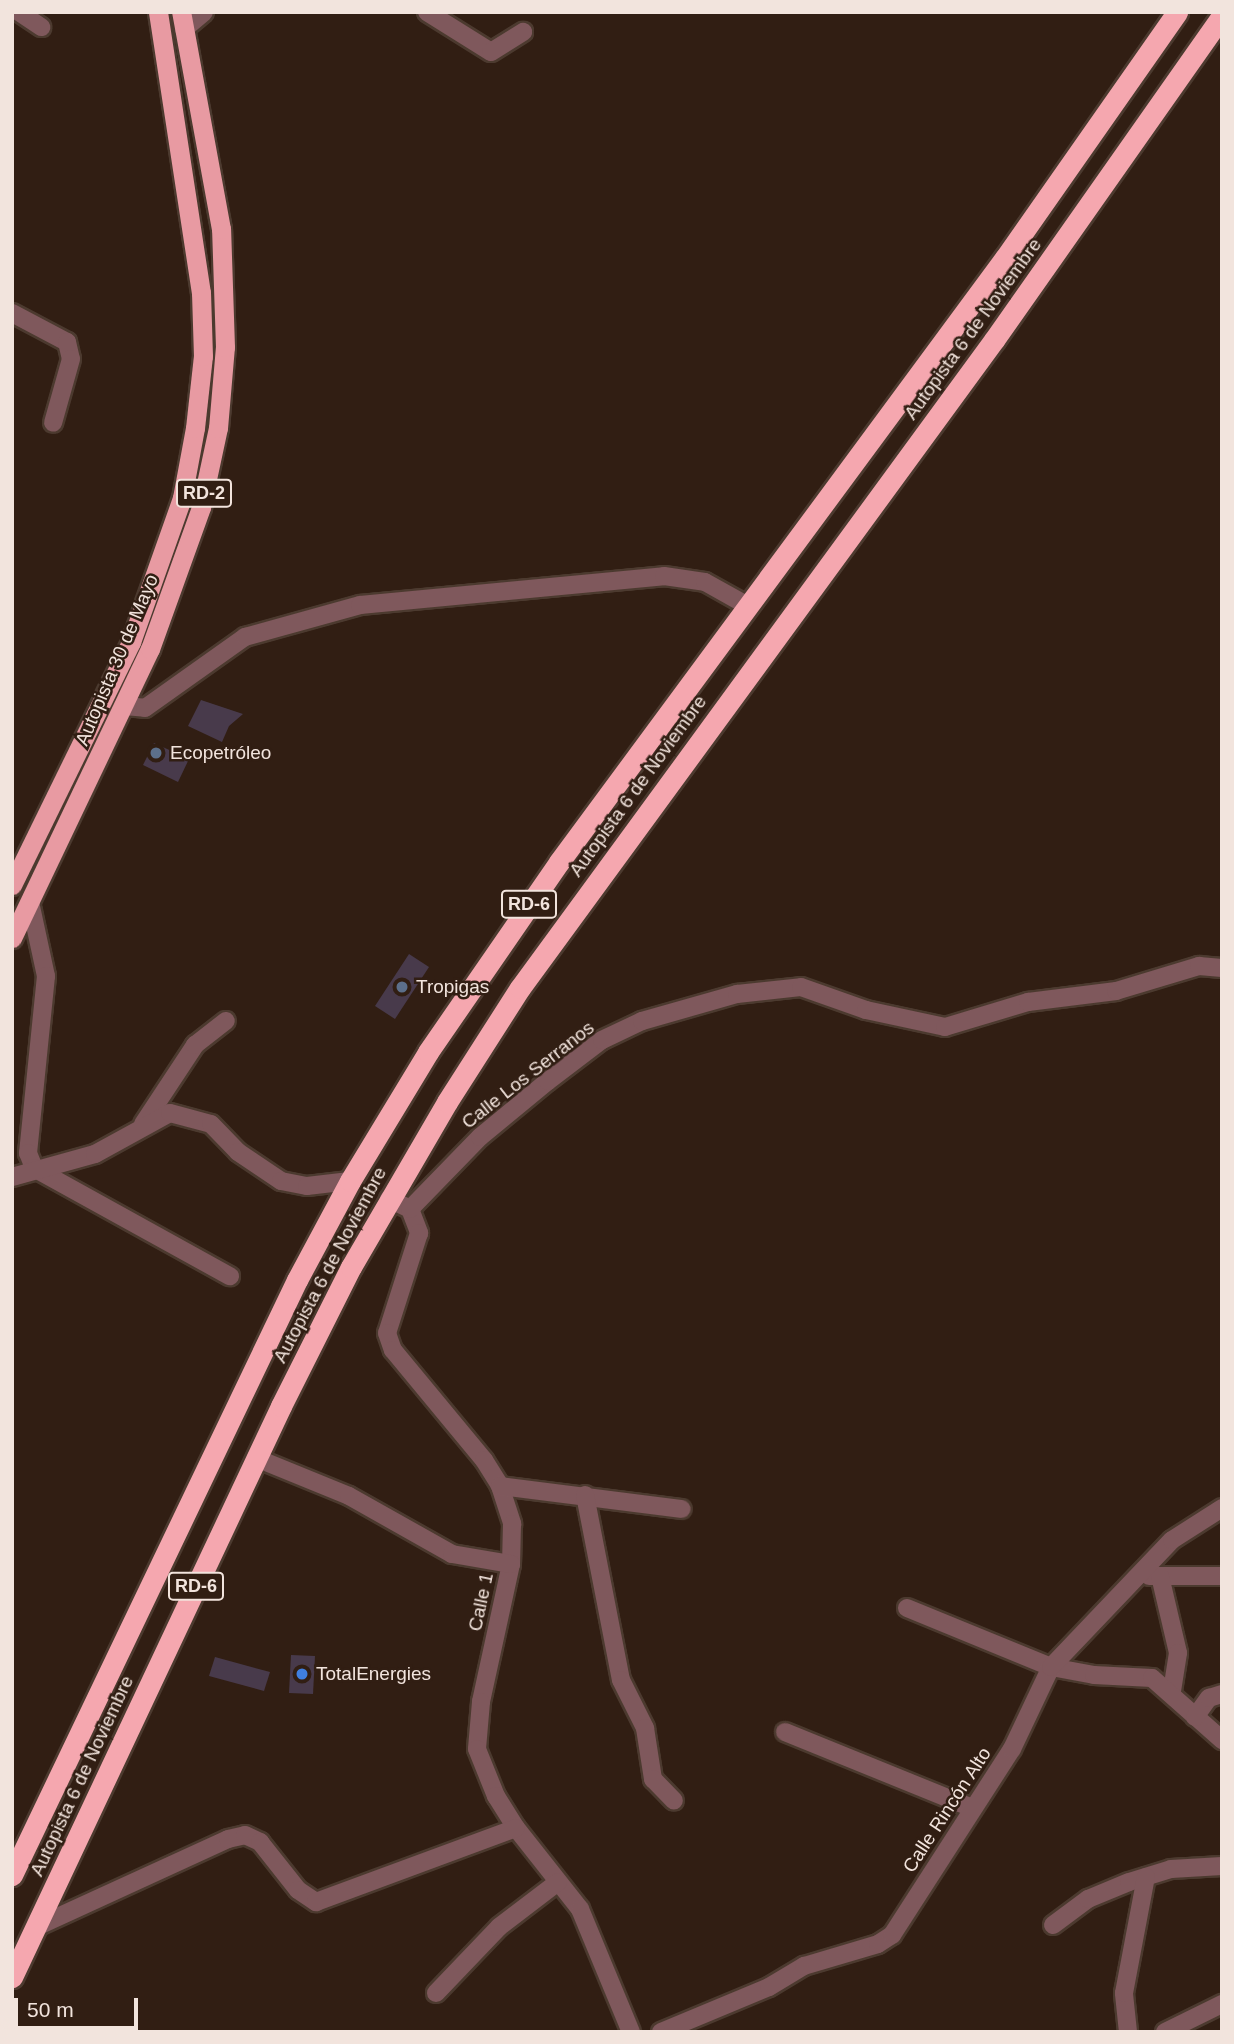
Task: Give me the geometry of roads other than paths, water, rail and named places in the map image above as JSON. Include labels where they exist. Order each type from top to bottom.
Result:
[{"type":"highway","name":"Autopista 30 de Mayo","points":[[12,886],[131,642],[182,498],[195,428],[203,356],[201,293],[158,12]]},
{"type":"highway","name":"Autopista 6 de Noviembre","points":[[12,1875],[234,1406],[350,1181],[489,960],[1005,258],[1177,12]]},
{"type":"highway","name":"Autopista 6 de Noviembre","points":[[12,1977],[256,1458],[389,1199],[520,988],[994,340],[1222,15]]},
{"type":"highway","name":"Autopista 30 de Mayo","points":[[12,938],[150,649],[201,507],[219,414],[226,288],[194,16]]},
{"type":"street","points":[[19,12],[41,27]]},
{"type":"street","points":[[427,12],[491,52],[523,32]]},
{"type":"street","points":[[12,313],[66,342],[71,359],[53,423]]},
{"type":"street","points":[[124,706],[145,708],[244,637],[360,605],[664,576],[705,582],[748,606]]},
{"type":"street","points":[[30,902],[46,976],[28,1153],[34,1168],[230,1276]]},
{"type":"street","name":"Calle Los Serranos","points":[[410,1209],[480,1137],[548,1081],[602,1040],[642,1021],[737,994],[801,987],[866,1010],[945,1027],[1028,1002],[1116,991],[1199,966],[1222,968]]},
{"type":"street","points":[[143,1124],[195,1045],[226,1021]]},
{"type":"street","points":[[12,1177],[34,1168],[95,1154],[143,1124],[170,1113],[211,1124],[238,1152],[281,1181],[307,1186],[350,1181]]},
{"type":"street","points":[[389,1199],[410,1209]]},
{"type":"street","name":"Calle 1","points":[[410,1209],[418,1245],[387,1333],[393,1350],[484,1460],[500,1486],[512,1524],[511,1564],[481,1702],[477,1749],[496,1796],[516,1828],[580,1909],[631,2032]]},
{"type":"street","points":[[256,1458],[349,1496],[452,1553],[511,1564]]},
{"type":"street","points":[[500,1486],[682,1508]]},
{"type":"street","points":[[585,1495],[621,1680],[645,1728],[653,1779],[674,1801]]},
{"type":"street","name":"Calle Rincón Alto","points":[[661,2032],[769,1987],[804,1966],[878,1944],[892,1935],[1012,1749],[1051,1667],[1172,1540],[1222,1508]]},
{"type":"street","points":[[1139,1576],[1222,1576]]},
{"type":"street","points":[[1160,1576],[1178,1653],[1172,1692]]},
{"type":"street","points":[[907,1608],[1051,1667],[1094,1675],[1152,1678],[1172,1692],[1195,1717],[1222,1740]]},
{"type":"street","points":[[1195,1717],[1209,1698],[1222,1694]]},
{"type":"street","points":[[785,1732],[972,1808]]},
{"type":"street","points":[[36,1927],[228,1839],[245,1835],[270,1850],[298,1890],[316,1902],[516,1828]]},
{"type":"street","points":[[1053,1925],[1088,1899],[1146,1877],[1171,1869],[1222,1866]]},
{"type":"street","points":[[1128,2032],[1124,1993],[1146,1877]]},
{"type":"street","points":[[436,1993],[499,1927],[558,1882]]},
{"type":"street","points":[[1165,2032],[1222,2004]]},
{"type":"place","name":"Ecopetróleo","points":[[156,753]]},
{"type":"place","name":"Tropigas","points":[[402,987]]},
{"type":"place","name":"TotalEnergies","points":[[302,1674]]}]
